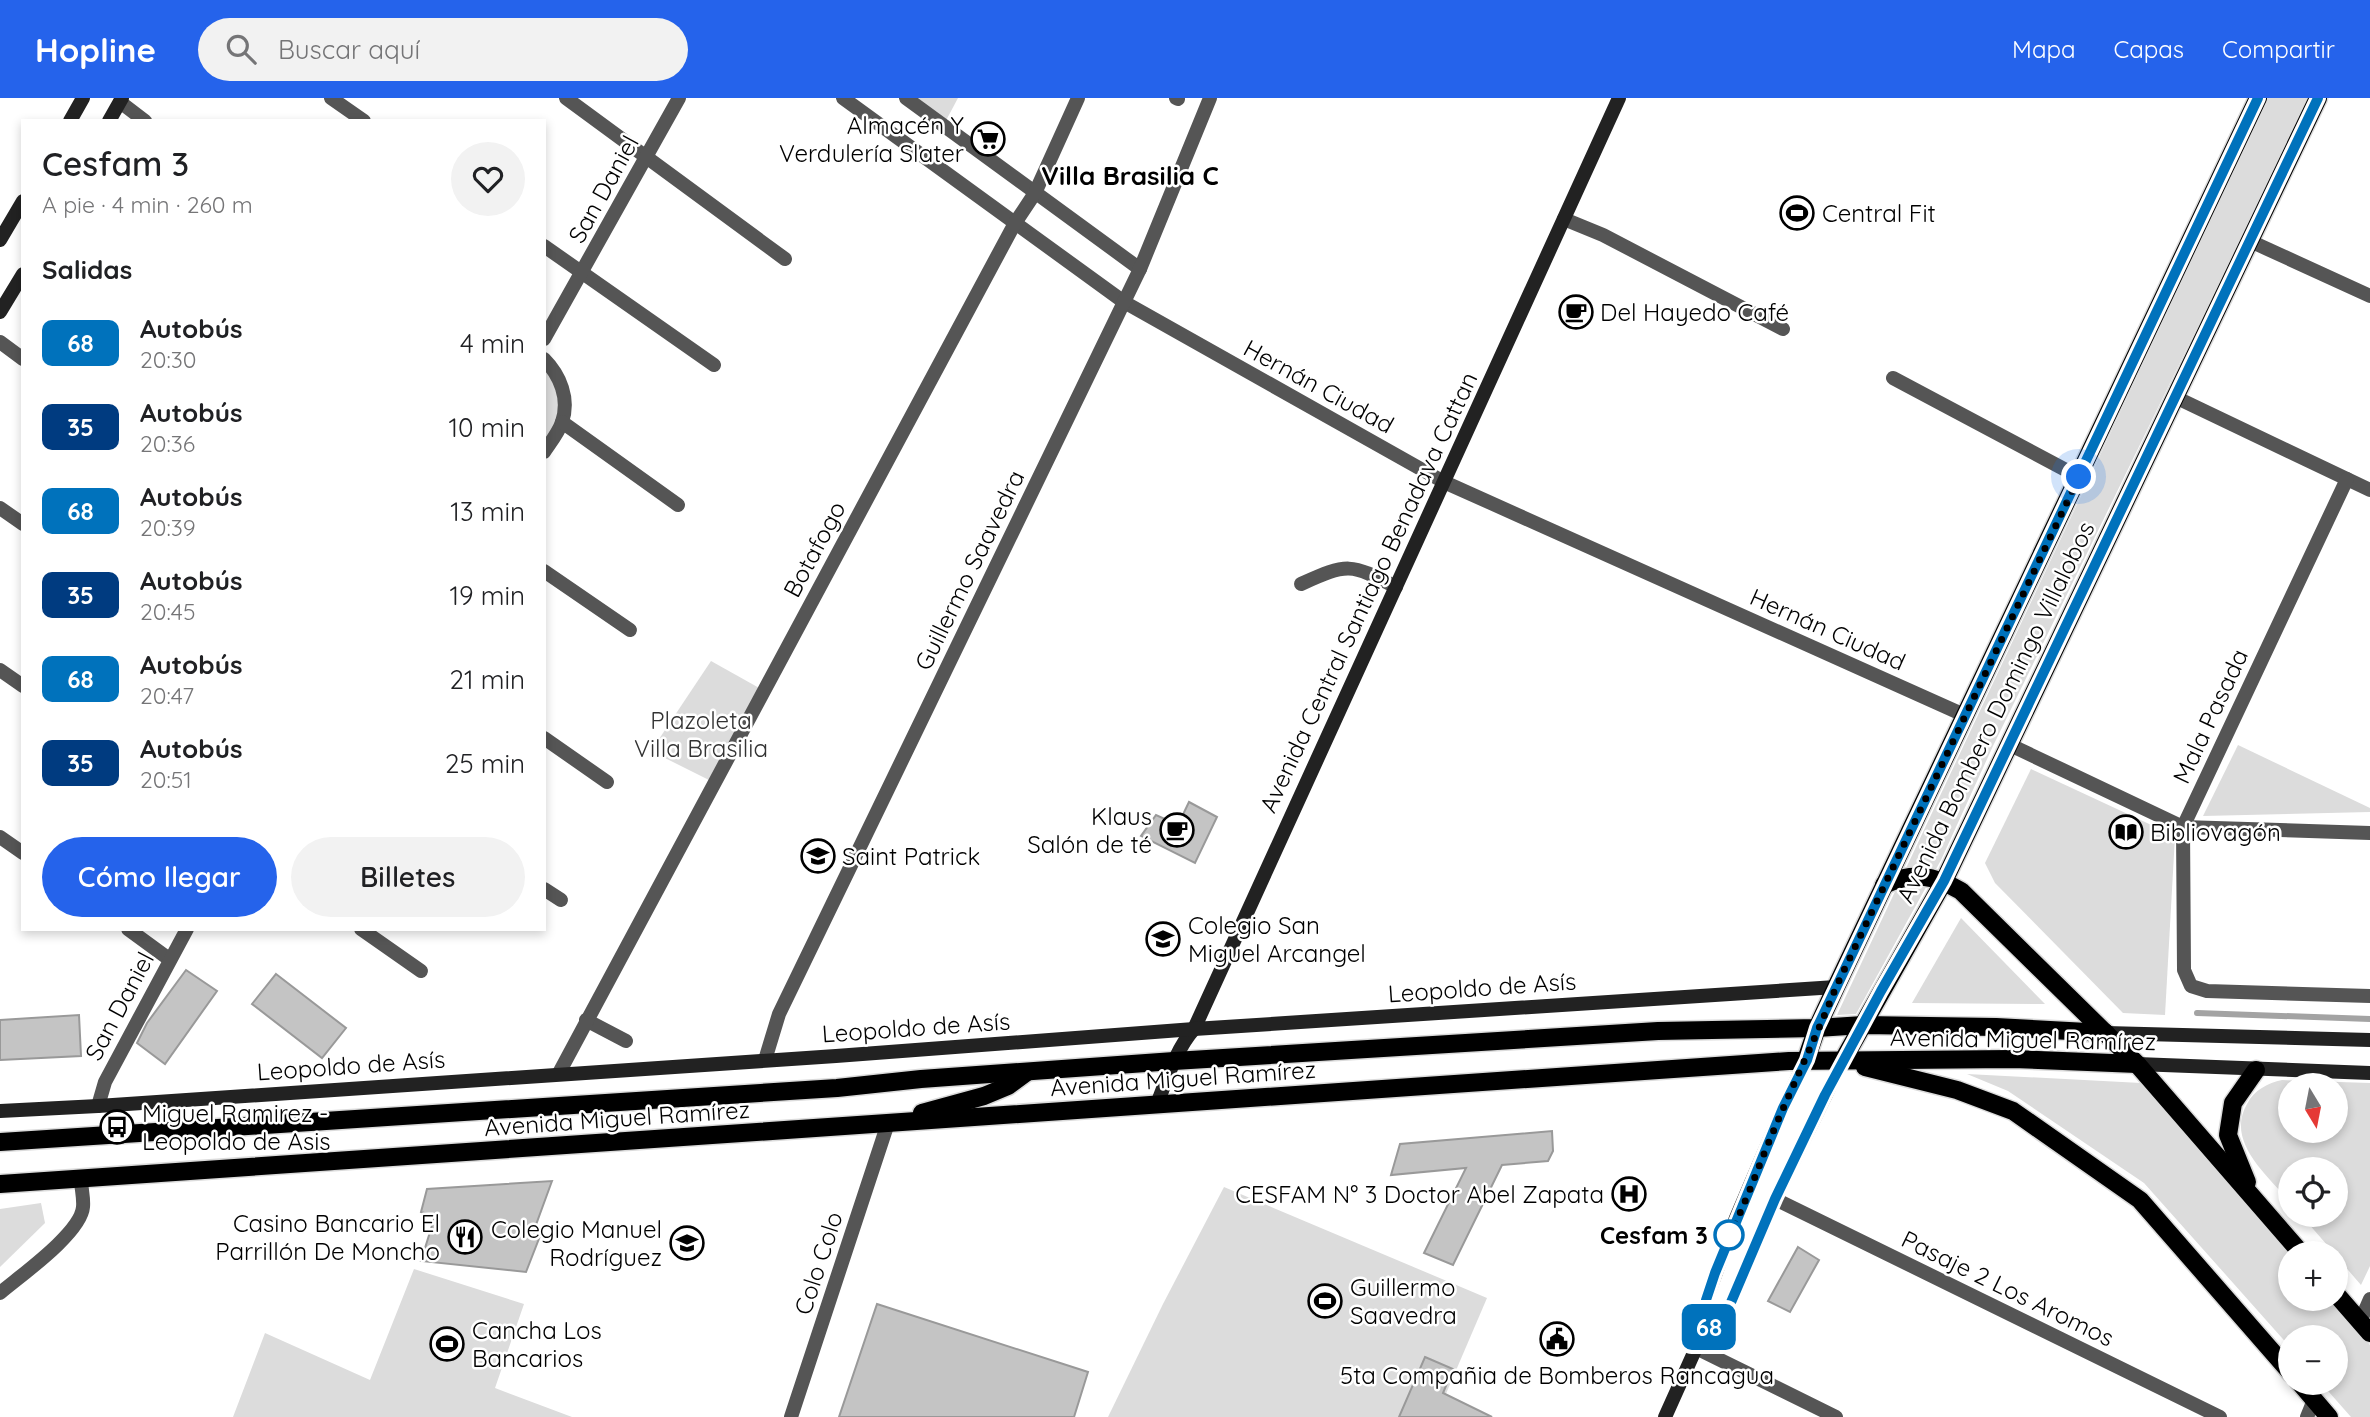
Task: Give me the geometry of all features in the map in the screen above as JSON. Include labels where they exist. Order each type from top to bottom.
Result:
[{"type":"main road","name":"Avenida Bombero Domingo Villalobos","points":[[1807,1060],[1817,1028],[1836,987],[2258,98]]},
{"type":"main road","name":"Avenida Bombero Domingo Villalobos","points":[[1843,1062],[1944,881],[2318,98]]},
{"type":"main road","points":[[1884,885],[1901,877],[1915,876],[1944,881],[1961,891],[2137,1064],[2291,1241]]},
{"type":"main road","name":"Avenida Miguel Ramírez","points":[[0,1142],[1658,1031],[1863,1025],[1996,1027],[2106,1033]]},
{"type":"main road","name":"Avenida Miguel Ramírez","points":[[0,1184],[1807,1060],[1843,1062],[2013,1059],[2137,1064]]},
{"type":"main road","points":[[1843,1062],[1957,1090],[2013,1111],[2140,1200],[2278,1358]]},
{"type":"main road","points":[[2252,1195],[2228,1135],[2233,1103],[2256,1070]]},
{"type":"main road","points":[[888,1123],[984,1096],[1009,1086],[1027,1072]]},
{"type":"main road","points":[[2348,1308],[2365,1327]]},
{"type":"main road","points":[[2310,1395],[2329,1417]]},
{"type":"street","points":[[70,119],[83,98]]},
{"type":"street","points":[[331,98],[361,119]]},
{"type":"street","points":[[566,98],[785,259]]},
{"type":"street","name":"San Daniel","points":[[546,336],[679,98]]},
{"type":"street","name":"Hernán Ciudad","points":[[843,98],[1124,302],[1444,482],[1965,715]]},
{"type":"street","points":[[906,98],[1140,269]]},
{"type":"street","name":"Botafogo","points":[[559,1073],[1015,223],[1035,192],[1078,98]]},
{"type":"street","name":"Guillermo Saavedra","points":[[765,1059],[779,1014],[1140,269],[1210,98]]},
{"type":"street","name":"Avenida Central Santiago Benadava Cattan","points":[[1157,1104],[1619,98]]},
{"type":"street","points":[[110,119],[121,100],[143,119]]},
{"type":"street","points":[[0,240],[21,204]]},
{"type":"street","points":[[1564,219],[1602,235],[1783,329]]},
{"type":"street","points":[[2250,241],[2370,296]]},
{"type":"street","points":[[546,247],[714,365]]},
{"type":"street","points":[[0,312],[21,277]]},
{"type":"street","points":[[0,342],[21,358]]},
{"type":"street","points":[[546,361],[555,369],[564,394],[562,422],[546,449]]},
{"type":"street","points":[[1893,378],[2079,477]]},
{"type":"street","points":[[2175,397],[2370,490]]},
{"type":"street","points":[[562,422],[678,505]]},
{"type":"street","name":"Mala Pasada","points":[[2347,479],[2183,827],[2184,970],[2191,986],[2207,991],[2370,996]]},
{"type":"street","points":[[0,508],[21,523]]},
{"type":"street","points":[[1301,584],[1333,570],[1348,567],[1369,573],[1396,587]]},
{"type":"street","points":[[546,572],[630,630]]},
{"type":"street","points":[[0,670],[21,685]]},
{"type":"street","points":[[546,739],[607,782]]},
{"type":"street","points":[[2008,744],[2183,827],[2370,833]]},
{"type":"street","points":[[0,837],[21,852]]},
{"type":"street","points":[[546,890],[561,900]]},
{"type":"street","points":[[131,931],[169,959]]},
{"type":"street","name":"San Daniel","points":[[98,1106],[105,1082],[186,931]]},
{"type":"street","points":[[364,931],[421,971]]},
{"type":"street","name":"Leopoldo de Asís","points":[[0,1111],[1194,1028],[1836,987]]},
{"type":"street","points":[[586,1020],[626,1041]]},
{"type":"street","name":"Avenida Miguel Ramírez","points":[[2106,1033],[2370,1040]]},
{"type":"street","name":"Avenida Bombero Domingo Villalobos","points":[[1665,1417],[1698,1342],[1706,1300],[1719,1262],[1783,1108],[1807,1060]]},
{"type":"street","name":"Avenida Bombero Domingo Villalobos","points":[[1698,1342],[1729,1307],[1775,1199],[1843,1062]]},
{"type":"street","name":"Avenida Miguel Ramírez","points":[[2137,1064],[2370,1073]]},
{"type":"street","name":"Colo Colo","points":[[791,1417],[888,1123]]},
{"type":"street","points":[[0,1293],[51,1252],[80,1217],[83,1208],[80,1180]]},
{"type":"street","name":"Pasaje 2 Los Aromos","points":[[1775,1199],[2220,1417]]},
{"type":"street","points":[[2365,1327],[2370,1299]]},
{"type":"street","points":[[1698,1342],[1836,1417]]},
{"type":"street","points":[[2307,1417],[2314,1399]]},
{"type":"green space","points":[[902,98],[958,98],[942,128]]},
{"type":"green space","points":[[2268,98],[2309,98],[1993,746],[1941,860],[1856,1014],[1837,1015]]},
{"type":"green space","points":[[546,361],[555,369],[562,422],[546,449]]},
{"type":"green space","name":"Plazoleta Villa Brasilia","points":[[711,661],[761,689],[711,781],[651,751]]},
{"type":"green space","points":[[2238,745],[2370,808],[2370,812],[2203,816]]},
{"type":"green space","points":[[2031,769],[2175,836],[2165,1015],[2123,1013],[1995,883],[1985,863]]},
{"type":"green space","points":[[1961,918],[2045,1004],[1912,1003]]},
{"type":"green space","points":[[1967,1074],[2141,1083],[2279,1241],[2278,1311],[2340,1311],[2370,1345],[2370,1417],[2351,1417],[2332,1395],[2348,1395],[2348,1325],[2278,1325],[2278,1333],[2144,1183],[2008,1091]]},
{"type":"green space","points":[[2278,1081],[2278,1143],[2348,1143],[2348,1082],[2370,1083],[2370,1266],[2361,1285],[2348,1270],[2348,1241],[2324,1241],[2311,1227],[2348,1227],[2348,1157],[2278,1157],[2278,1189],[2261,1170],[2245,1145],[2241,1132],[2247,1104],[2257,1091]]},
{"type":"green space","name":"Guillermo Saavedra","points":[[1224,1187],[1487,1298],[1436,1417],[1108,1417]]},
{"type":"green space","points":[[41,1203],[45,1223],[0,1267],[0,1209]]},
{"type":"green space","name":"Cancha Los Bancarios","points":[[414,1269],[524,1304],[495,1388],[572,1417],[233,1417],[265,1333],[370,1380]]},
{"type":"building","name":"Klaus Salón de té","points":[[1189,802],[1217,817],[1195,863],[1141,836],[1156,815],[1178,825]]},
{"type":"building","points":[[186,970],[217,991],[165,1064],[137,1043],[147,1023]]},
{"type":"building","points":[[276,974],[346,1028],[322,1058],[252,1004]]},
{"type":"building","points":[[79,1015],[81,1056],[0,1060],[0,1020]]},
{"type":"building","points":[[1552,1131],[1553,1151],[1548,1161],[1502,1165],[1453,1265],[1424,1253],[1466,1168],[1391,1175],[1400,1144]]},
{"type":"building","points":[[552,1181],[533,1233],[540,1236],[526,1272],[421,1261],[435,1216],[421,1212],[427,1189]]},
{"type":"building","points":[[1798,1247],[1819,1260],[1790,1312],[1768,1301]]},
{"type":"building","points":[[877,1304],[1088,1372],[1074,1417],[839,1417]]},
{"type":"building","points":[[1425,1357],[1453,1369],[1443,1393],[1492,1417],[1399,1417]]},
{"type":"waterway","points":[[2197,1013],[2370,1019]]},
{"type":"bus line","name":"68","points":[[2258,98],[1817,1028],[1807,1060],[1736,1217],[1706,1300],[1700,1336],[1729,1307],[1775,1199],[1825,1095],[1944,881],[2318,98]]},
{"type":"place","name":"Almacén Y Verdulería Slater","points":[[988,139]]},
{"type":"place","name":"Central Fit","points":[[1797,213]]},
{"type":"place","name":"Del Hayedo Café","points":[[1576,312]]},
{"type":"place","name":"Klaus Salón de té","points":[[1177,830]]},
{"type":"place","name":"Bibliovagón","points":[[2126,832]]},
{"type":"place","name":"Saint Patrick","points":[[818,856]]},
{"type":"place","name":"Colegio San Miguel Arcangel","points":[[1163,939]]},
{"type":"place","name":"Miguel Ramirez - Leopoldo de Asis","points":[[117,1127]]},
{"type":"place","name":"CESFAM N° 3 Doctor Abel Zapata","points":[[1629,1194]]},
{"type":"place","name":"Cesfam 3","points":[[1729,1235]]},
{"type":"place","name":"Casino Bancario El Parrillón De Moncho","points":[[465,1237]]},
{"type":"place","name":"Colegio Manuel Rodríguez","points":[[687,1243]]},
{"type":"place","name":"Guillermo Saavedra","points":[[1325,1301]]},
{"type":"place","name":"5ta Compañia de Bomberos Rancagua","points":[[1557,1339]]},
{"type":"place","name":"Cancha Los Bancarios","points":[[447,1344]]},
{"type":"district","name":"Villa Brasilia C","points":[[1130,175]]},
{"type":"route","points":[[1729,1235],[1783,1108],[1807,1060],[1817,1028],[2079,477]]}]
